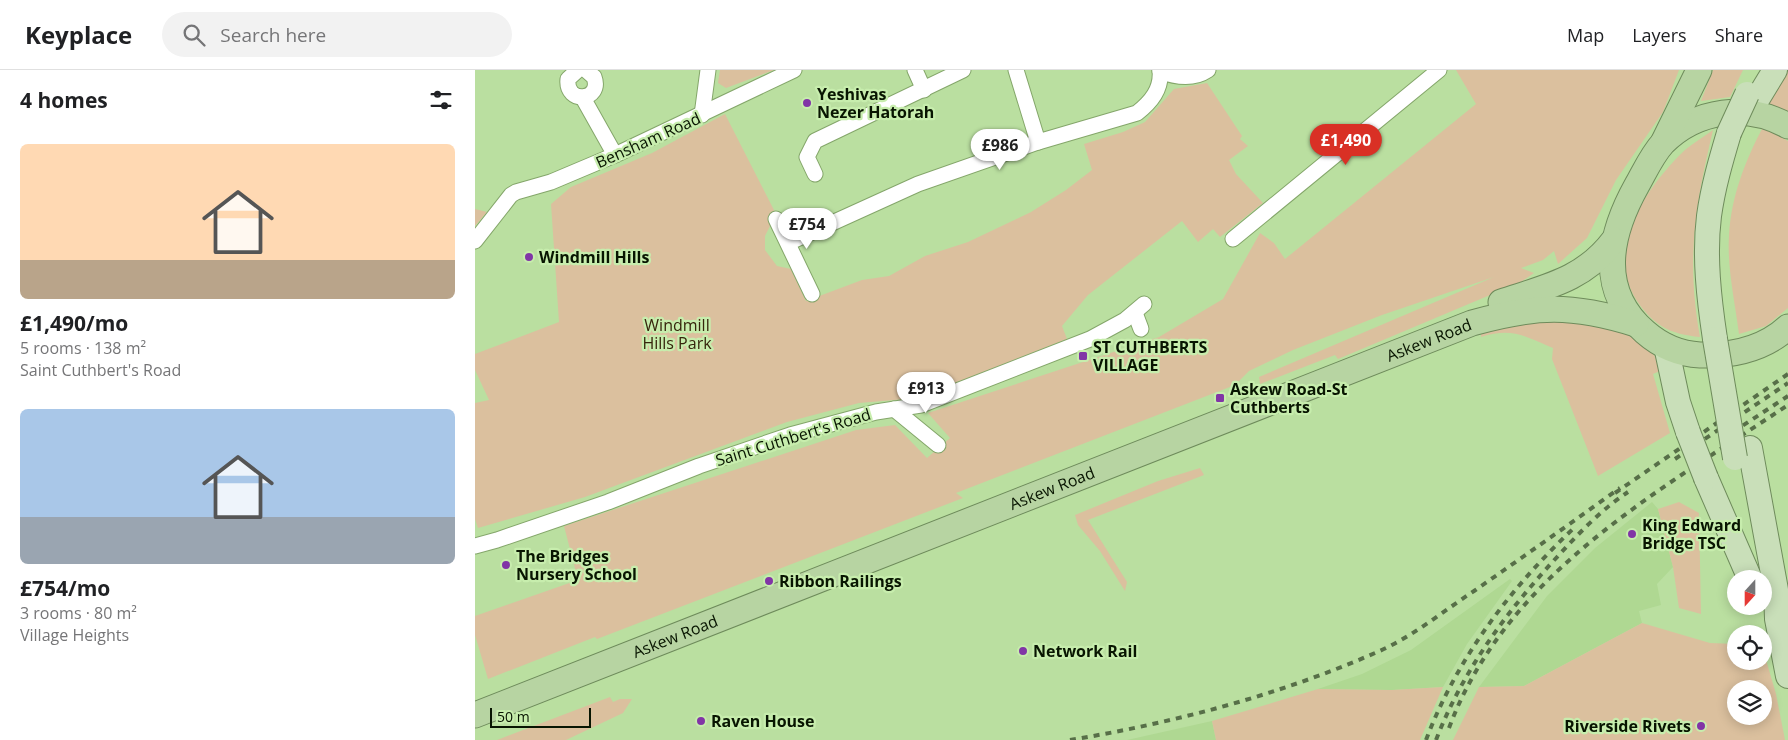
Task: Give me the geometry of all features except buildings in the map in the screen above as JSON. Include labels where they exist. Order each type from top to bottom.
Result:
[{"type":"highway","points":[[1685,99],[1693,70]]},
{"type":"highway","points":[[1699,70],[1663,143],[1652,157],[1627,202],[1614,240],[1613,278],[1619,300],[1636,324],[1653,339],[1666,346],[1696,354],[1725,354],[1759,345],[1772,340],[1788,327]]},
{"type":"highway","points":[[1663,143],[1697,120],[1727,112],[1758,114],[1788,126]]},
{"type":"highway","name":"Askew Road","points":[[475,705],[1451,321],[1555,284],[1593,265],[1614,240]]},
{"type":"highway","name":"Askew Road","points":[[475,714],[1472,323],[1522,310],[1560,308],[1593,311],[1636,324]]},
{"type":"main road","points":[[1760,70],[1753,96],[1736,133],[1721,218],[1721,338],[1775,607]]},
{"type":"main road","points":[[1753,96],[1775,70]]},
{"type":"main road","points":[[1666,346],[1678,402],[1706,478],[1775,607]]},
{"type":"street","points":[[578,70],[571,75],[568,88],[574,96],[583,98],[592,94],[596,86],[595,77],[586,70]]},
{"type":"street","points":[[701,115],[708,70]]},
{"type":"street","name":"Bensham Road","points":[[475,240],[502,206],[516,192],[551,182],[615,155],[794,70]]},
{"type":"street","points":[[915,70],[924,90]]},
{"type":"street","points":[[815,174],[807,157],[815,141],[963,70]]},
{"type":"street","points":[[1016,70],[1039,142]]},
{"type":"street","points":[[788,243],[919,184],[1039,142],[1137,113],[1148,104],[1156,92],[1161,82],[1160,71],[1181,77],[1193,76],[1208,70]]},
{"type":"street","points":[[1233,239],[1439,70]]},
{"type":"street","points":[[583,98],[615,155]]},
{"type":"street","points":[[776,219],[812,294]]},
{"type":"street","name":"Saint Cuthbert's Road","points":[[475,546],[608,502],[699,466],[791,435],[876,412],[921,405],[1097,336],[1139,308],[1141,329]]},
{"type":"street","points":[[894,410],[938,445]]},
{"type":"shaded area","points":[[1652,502],[1658,509],[1673,567],[1657,584],[1661,605],[1639,611],[1642,623],[1524,686],[1479,687],[1547,596],[1595,548]]},
{"type":"shaded area","points":[[1510,579],[1512,581],[1467,644],[1443,687],[1392,690],[1318,689],[1362,674],[1411,650]]},
{"type":"shaded area","points":[[1212,721],[1216,740],[1127,740]]},
{"type":"green space","points":[[720,70],[774,70],[726,88],[718,83]]},
{"type":"green space","points":[[1456,70],[1679,70],[1663,112],[1616,180],[1587,238],[1558,264],[1554,251],[1543,260],[1521,268],[1534,273],[1521,282],[1338,359],[1335,355],[1260,384],[1259,377],[1494,277],[1382,315],[1293,350],[1249,371],[1235,385],[956,493],[963,498],[488,679],[475,635],[475,616],[578,580],[564,526],[856,430],[895,425],[927,458],[950,438],[928,413],[1159,337],[1223,299],[1260,233],[1274,243],[1285,259],[1476,104]]},
{"type":"green space","points":[[1713,70],[1743,70],[1730,97],[1701,101]]},
{"type":"green space","points":[[1786,70],[1788,70],[1788,113],[1768,104]]},
{"type":"green space","name":"Windmill Hills Park","points":[[1207,83],[1242,136],[1240,139],[1248,146],[1229,160],[1236,174],[1263,203],[1220,237],[1213,229],[1198,242],[1182,221],[1088,295],[1062,326],[1067,339],[918,398],[859,403],[787,422],[585,497],[478,528],[475,519],[475,403],[489,400],[475,370],[475,354],[559,322],[551,204],[571,187],[652,153],[725,114],[776,214],[765,236],[765,250],[777,266],[791,269],[806,301],[862,280],[889,276],[925,256],[968,242],[1031,212],[1066,190],[1092,170],[1084,144],[1123,132],[1145,122],[1174,89]]},
{"type":"green space","points":[[1763,127],[1788,141],[1788,308],[1766,326],[1739,334],[1729,260],[1730,222],[1740,180],[1750,153]]},
{"type":"green space","points":[[1713,130],[1697,209],[1693,258],[1696,309],[1700,337],[1671,331],[1656,323],[1643,310],[1628,281],[1625,261],[1627,240],[1644,200],[1685,150]]},
{"type":"green space","points":[[475,209],[487,212],[475,226]]},
{"type":"green space","points":[[1557,318],[1619,331],[1632,337],[1645,345],[1655,356],[1662,370],[1653,374],[1670,433],[1598,476],[1552,359],[1553,348],[1518,334],[1501,333],[1481,337],[1481,328]]},
{"type":"green space","points":[[1200,468],[1204,475],[1088,520],[1127,582],[1125,591],[1100,551],[1078,525],[1075,515],[1158,481]]},
{"type":"green space","points":[[1679,502],[1699,513],[1701,614],[1679,608],[1673,567],[1658,509]]},
{"type":"green space","points":[[1642,623],[1710,643],[1727,644],[1727,670],[1769,670],[1772,680],[1727,680],[1727,725],[1772,725],[1772,680],[1785,740],[1453,740],[1479,687],[1524,686]]},
{"type":"green space","points":[[1443,687],[1420,740],[1216,740],[1212,721],[1318,689],[1392,690]]},
{"type":"green space","points":[[610,697],[613,702],[620,699],[632,699],[623,713],[566,740],[497,740]]},
{"type":"railway","points":[[1615,493],[1788,374]]},
{"type":"railway","points":[[1675,459],[1788,383]]},
{"type":"railway","points":[[1733,432],[1788,396]]},
{"type":"railway","points":[[1449,728],[1475,673],[1508,625],[1547,581],[1591,541],[1639,504],[1788,405]]},
{"type":"railway","points":[[1070,740],[1148,725],[1225,706],[1301,682],[1375,653],[1401,640],[1426,624],[1620,488]]},
{"type":"railway","points":[[1436,740],[1459,689],[1488,642],[1521,598],[1574,539],[1600,514],[1628,492]]},
{"type":"railway","points":[[1426,740],[1453,681],[1488,625],[1529,574],[1575,527]]},
{"type":"place","name":"Yeshivas Nezer Hatorah","points":[[807,103]]},
{"type":"place","name":"Windmill Hills","points":[[529,257]]},
{"type":"place","name":"ST CUTHBERTS VILLAGE","points":[[1083,356]]},
{"type":"place","name":"Askew Road-St Cuthberts","points":[[1220,398]]},
{"type":"place","name":"King Edward Bridge TSC","points":[[1632,534]]},
{"type":"place","name":"The Bridges Nursery School","points":[[506,565]]},
{"type":"place","name":"Ribbon Railings","points":[[769,581]]},
{"type":"place","name":"Network Rail","points":[[1023,651]]},
{"type":"place","name":"Raven House","points":[[701,721]]},
{"type":"place","name":"Riverside Rivets","points":[[1701,726]]}]
